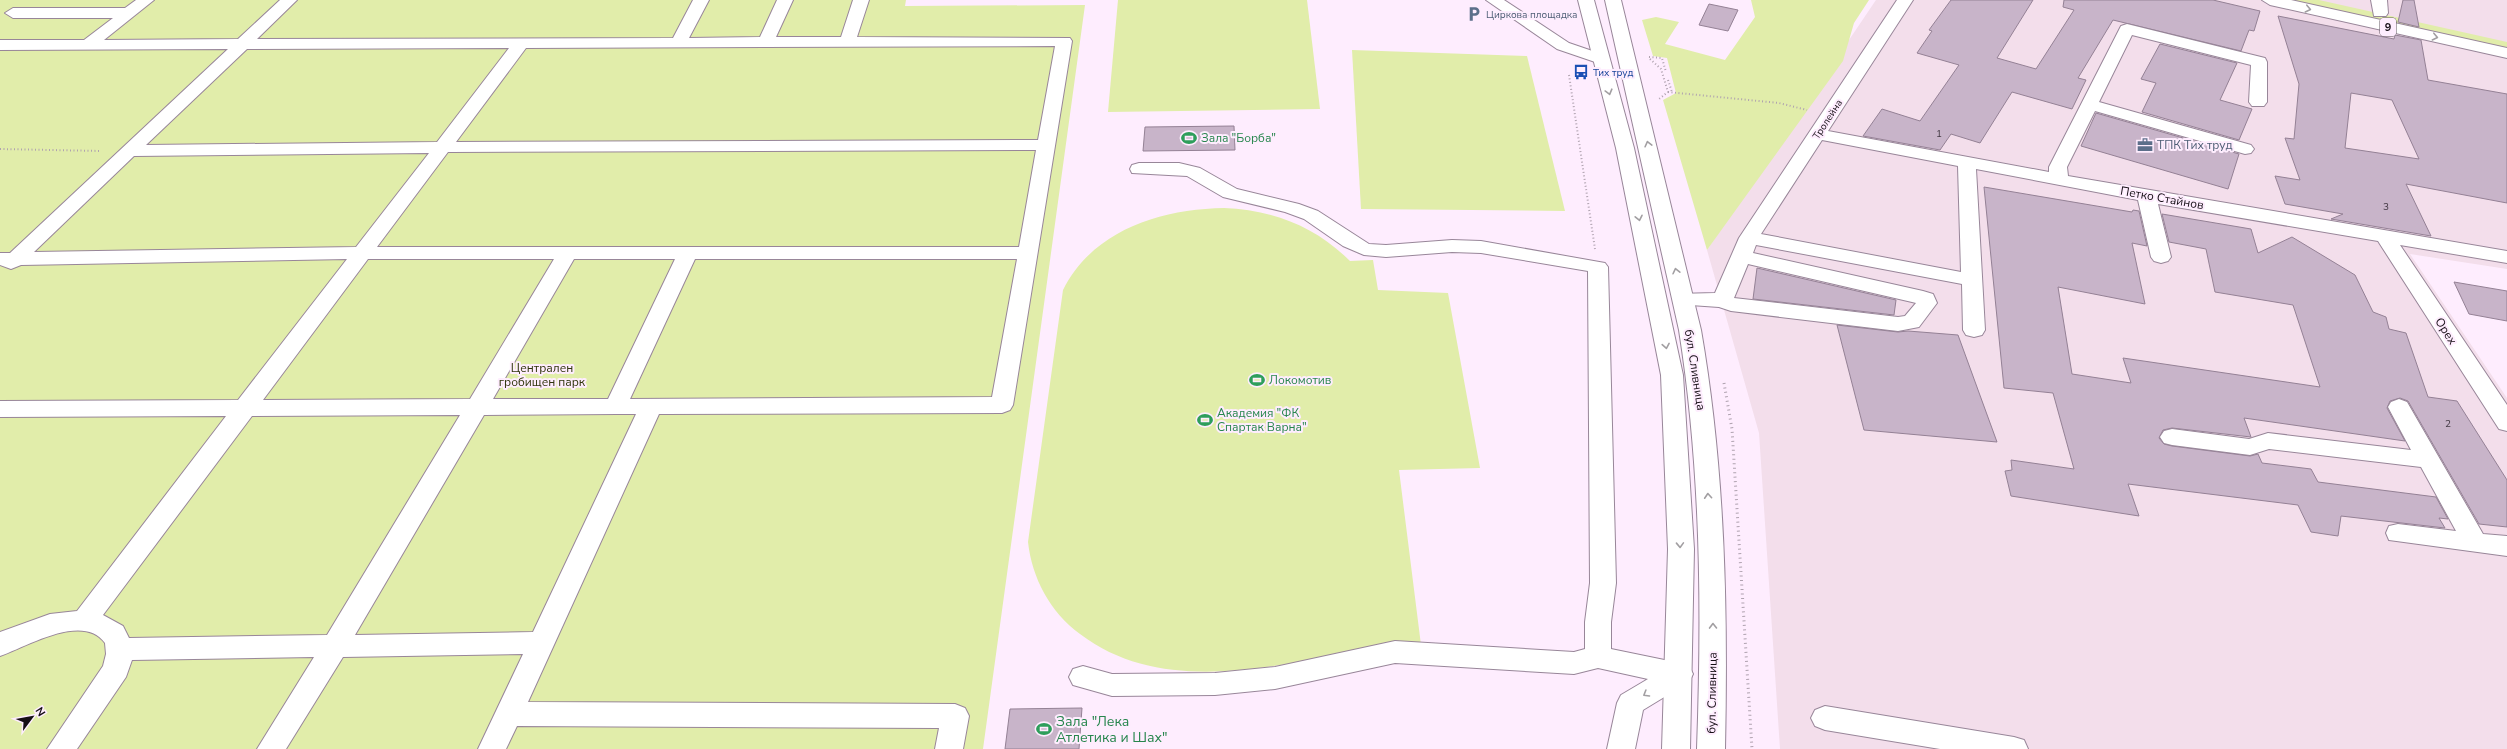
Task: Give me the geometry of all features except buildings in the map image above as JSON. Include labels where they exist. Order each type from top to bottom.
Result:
[{"type":"main road","points":[[87,45],[146,0]]},
{"type":"main road","points":[[0,273],[8,258],[127,151],[240,44],[289,0]]},
{"type":"main road","points":[[678,43],[701,0]]},
{"type":"main road","points":[[766,42],[784,0]]},
{"type":"main road","points":[[847,42],[861,0]]},
{"type":"main road","points":[[1494,0],[1563,46],[1601,59]]},
{"type":"main road","points":[[1522,0],[1534,28]]},
{"type":"main road","name":"бул. Сливница","points":[[1586,0],[1624,148],[1672,374],[1681,549],[1676,749]]},
{"type":"main road","name":"бул. Сливница","points":[[1613,0],[1683,299],[1697,372],[1703,424],[1712,552],[1714,682],[1711,749]]},
{"type":"main road","name":"Тролейна","points":[[1719,300],[1724,297],[1746,247],[1817,134],[1905,0]]},
{"type":"main road","name":"9","points":[[2270,0],[2507,53]]},
{"type":"main road","name":"9","points":[[2319,0],[2380,7],[2507,42]]},
{"type":"main road","points":[[13,13],[127,13]]},
{"type":"main road","points":[[2059,178],[2058,167],[2128,29],[2259,62],[2258,102]]},
{"type":"main road","points":[[0,45],[1064,41],[1030,253],[1002,405],[0,409]]},
{"type":"main road","points":[[84,621],[521,43]]},
{"type":"main road","points":[[2089,104],[2245,149]]},
{"type":"main road","name":"Петко Стайнов","points":[[1817,134],[1968,163],[2059,178],[2147,196],[2386,238],[2507,257]]},
{"type":"main road","points":[[127,151],[443,147],[1047,145]]},
{"type":"main road","points":[[1968,163],[1974,330]]},
{"type":"main road","points":[[1139,169],[1178,168],[1194,171],[1222,190],[1235,195],[1288,206],[1311,215],[1331,226],[1353,245],[1365,249],[1380,250],[1466,246],[1598,267],[1603,583],[1598,622],[1598,657]]},
{"type":"main road","points":[[2147,196],[2161,257]]},
{"type":"main road","name":"Орех","points":[[2386,238],[2507,423]]},
{"type":"main road","points":[[1683,299],[1719,300],[1731,304],[1898,324],[1912,322],[1927,303],[1926,299],[1746,247]]},
{"type":"main road","points":[[1746,247],[1973,280]]},
{"type":"main road","points":[[8,258],[362,253],[1030,253]]},
{"type":"main road","points":[[272,749],[336,646],[568,253]]},
{"type":"main road","points":[[615,407],[688,253]]},
{"type":"main road","points":[[492,749],[651,407]]},
{"type":"main road","points":[[2399,407],[2475,542]]},
{"type":"main road","points":[[2172,437],[2250,447],[2268,441],[2429,460]]},
{"type":"main road","points":[[2398,533],[2507,546]]},
{"type":"main road","points":[[0,645],[28,632],[58,623],[84,621],[102,625],[114,633],[120,649],[120,659],[108,682],[61,749]]},
{"type":"main road","points":[[120,649],[541,643]]},
{"type":"main road","points":[[1083,677],[1112,685],[1215,684],[1275,678],[1395,652],[1574,662],[1598,657],[1679,674]]},
{"type":"main road","points":[[1621,749],[1631,703],[1679,674]]},
{"type":"main road","points":[[508,714],[955,716],[948,749]]},
{"type":"main road","points":[[1825,718],[2014,749]]},
{"type":"path","points":[[1647,57],[1662,58],[1666,72]]},
{"type":"path","points":[[1569,75],[1598,267]]},
{"type":"path","points":[[1668,80],[1672,92]]},
{"type":"path","points":[[1668,92],[1779,103],[1829,116]]},
{"type":"path","points":[[0,149],[127,151]]},
{"type":"shaded area","points":[[1876,0],[2507,0],[2507,269],[2410,254],[2507,398],[2507,749],[1780,749],[1759,433],[1707,250]]},
{"type":"green space","name":"Централен гробищен парк","points":[[0,0],[906,0],[905,6],[1085,5],[983,749],[0,749]]},
{"type":"green space","points":[[1118,0],[1307,0],[1320,109],[1108,112]]},
{"type":"green space","points":[[1751,0],[1869,0],[1854,23],[1843,61],[1707,250],[1663,100],[1676,93],[1667,58],[1653,56],[1642,20],[1656,17],[1679,22],[1665,44],[1725,60],[1755,17]]},
{"type":"green space","points":[[2270,0],[2319,0],[2507,42],[2507,53]]},
{"type":"green space","points":[[1352,50],[1527,56],[1565,211],[1361,209]]},
{"type":"green space","name":"Локомотив","points":[[1200,209],[1242,209],[1276,216],[1308,229],[1337,249],[1350,261],[1373,260],[1378,290],[1448,293],[1480,468],[1399,470],[1421,645],[1374,646],[1299,662],[1234,671],[1201,672],[1169,669],[1138,663],[1108,651],[1080,634],[1069,625],[1051,605],[1038,581],[1030,555],[1028,542],[1063,290],[1076,269],[1092,252],[1111,238],[1131,227],[1176,213]]},
{"type":"place","name":"Циркова площадка","points":[[1474,14]]},
{"type":"place","name":"Тих труд","points":[[1581,72]]},
{"type":"place","name":"Зала \"Борба\"","points":[[1189,138]]},
{"type":"place","name":"ТПК Тих труд","points":[[2145,145]]},
{"type":"place","name":"Локомотив","points":[[1257,380]]},
{"type":"place","name":"Академия \"ФК Спартак Варна\"","points":[[1205,420]]},
{"type":"place","name":"Зала \"Лека Атлетика и Шах\"","points":[[1044,729]]}]
